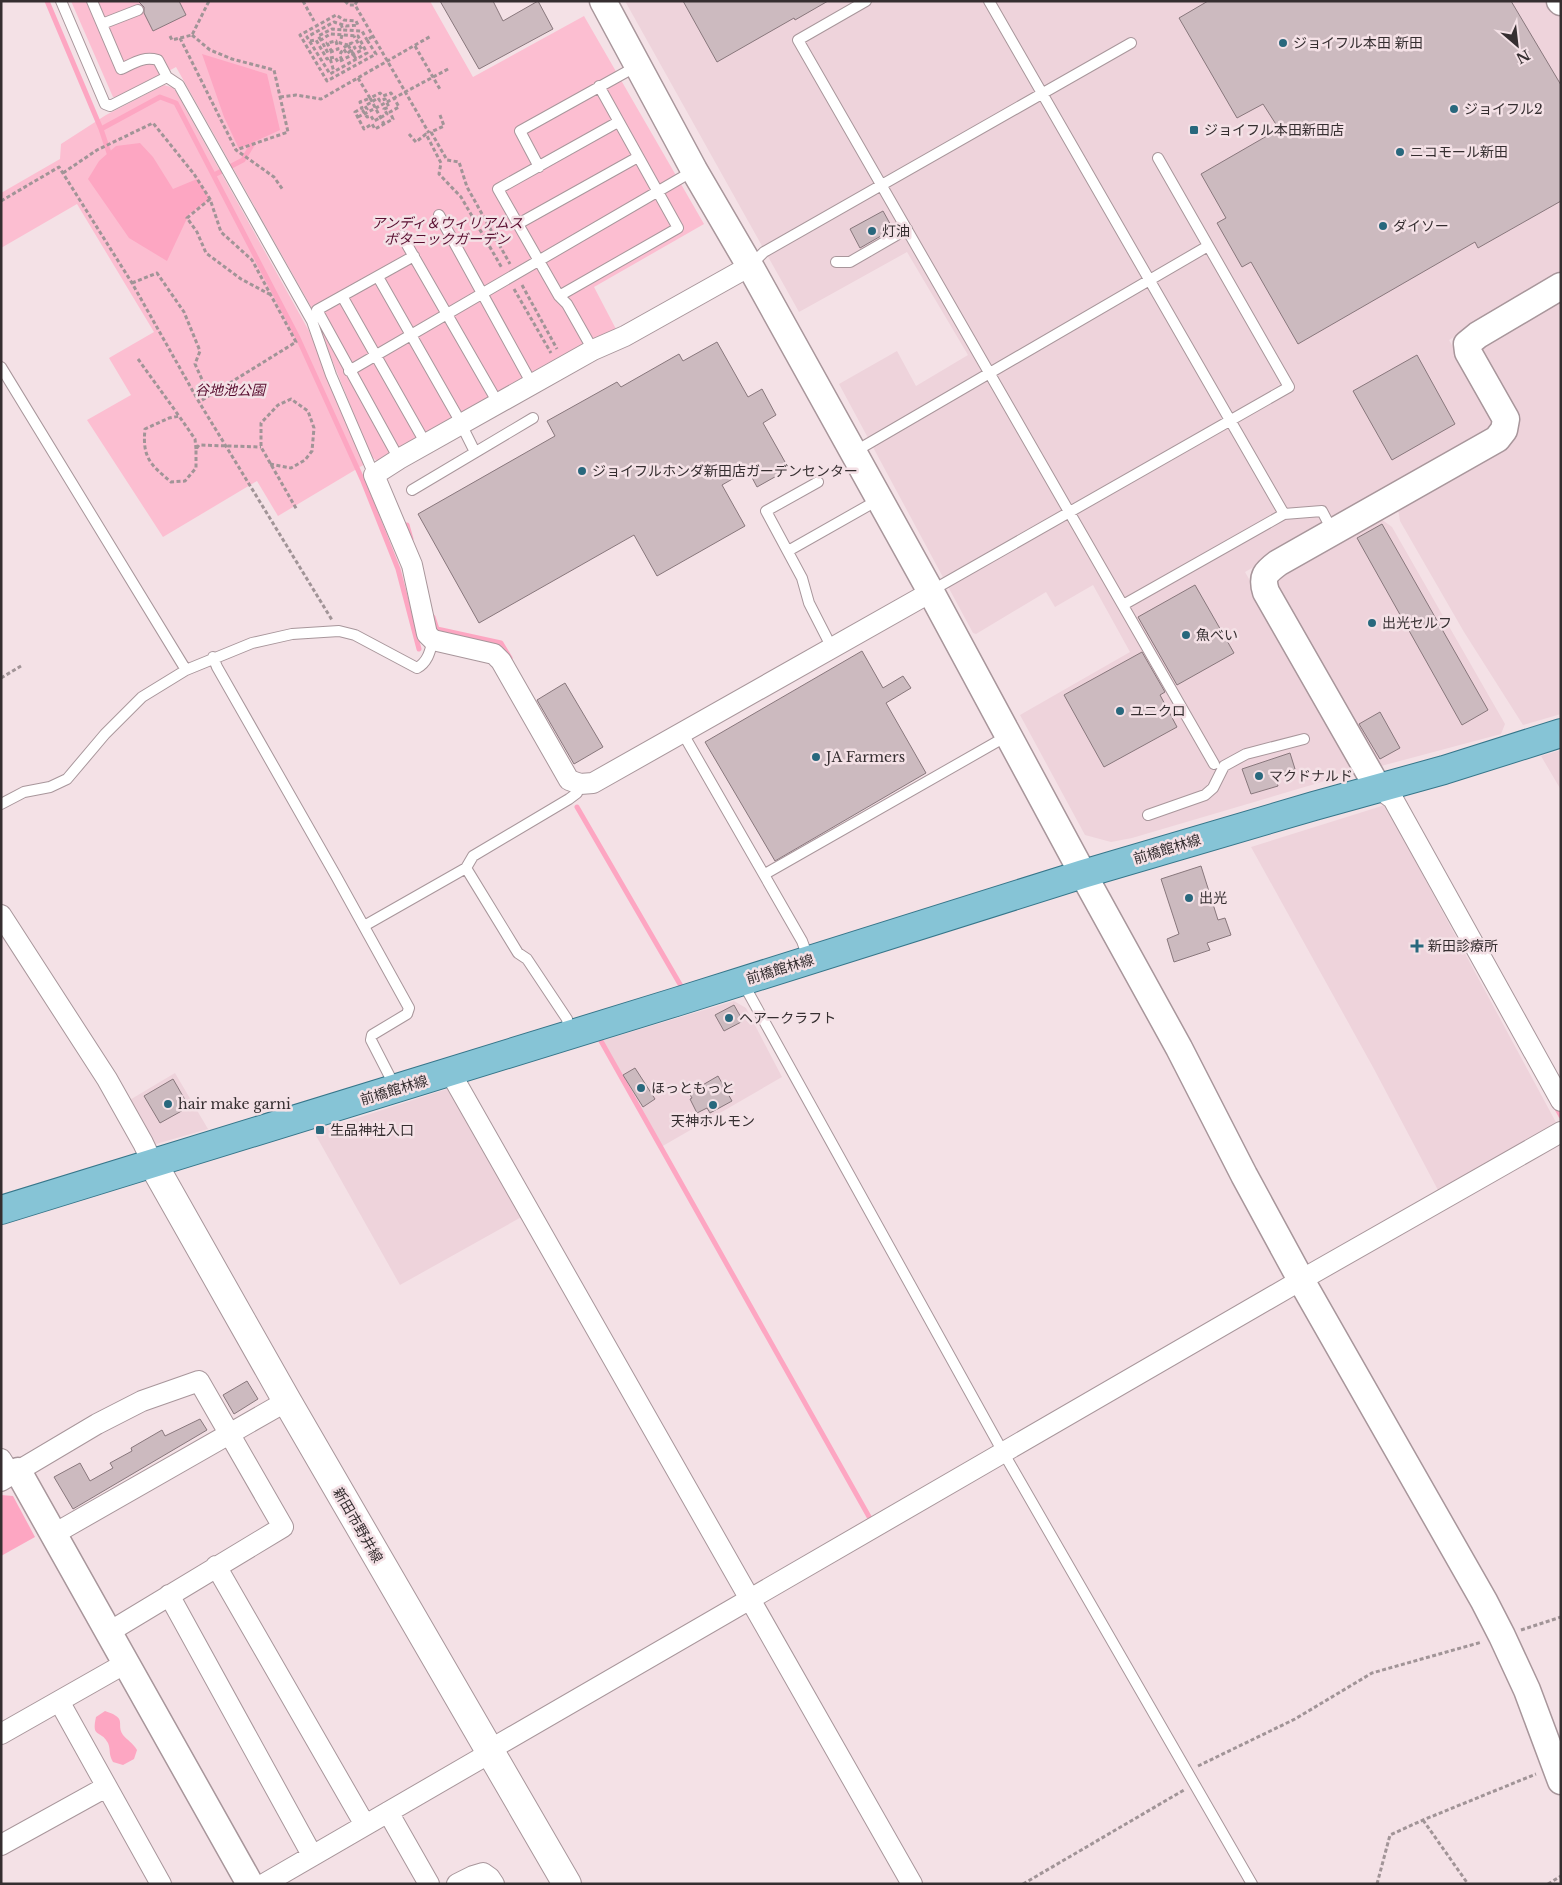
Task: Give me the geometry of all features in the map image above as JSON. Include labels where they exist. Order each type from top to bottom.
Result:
[{"type":"main road","name":"前橋館林線","points":[[1,1210],[1083,874],[1561,733]]},
{"type":"main road","name":"新田市野井線","points":[[153,1164],[287,1401],[566,1884]]},
{"type":"street","points":[[603,1],[694,170],[750,266],[931,592],[1179,1048],[1244,1175],[1301,1280],[1502,1636],[1527,1690],[1558,1774]]},
{"type":"street","points":[[750,266],[625,336],[593,350],[399,459],[374,475],[412,565],[427,634],[433,640],[494,654],[501,661],[568,780],[580,784],[593,783],[931,592]]},
{"type":"street","points":[[1561,286],[1478,334],[1467,344],[1468,352],[1506,419],[1504,430],[1497,439],[1268,570],[1264,576],[1263,584],[1378,788],[1393,799],[1561,1101]]},
{"type":"street","points":[[1,915],[107,1079],[153,1164]]},
{"type":"street","points":[[450,1072],[912,1884]]},
{"type":"street","points":[[264,1884],[490,1753],[498,1745],[1003,1452],[1561,1132]]},
{"type":"street","points":[[109,1632],[283,1527],[199,1381],[142,1401],[8,1472],[54,1534],[250,1884]]},
{"type":"street","points":[[54,1534],[287,1401]]},
{"type":"street","points":[[216,1566],[365,1825]]},
{"type":"street","points":[[168,1595],[312,1855]]},
{"type":"street","points":[[1,1734],[126,1663]]},
{"type":"street","points":[[58,1701],[158,1883]]},
{"type":"street","points":[[1,1845],[106,1787]]},
{"type":"street","points":[[388,1812],[429,1884]]},
{"type":"street","points":[[458,1884],[483,1873],[494,1884]]},
{"type":"lane","points":[[61,1],[105,104],[110,106],[167,77]]},
{"type":"lane","points":[[92,1],[121,69],[142,59],[158,60],[167,77],[179,85],[312,322],[331,375],[374,475]]},
{"type":"lane","points":[[866,1],[798,40],[1214,764]]},
{"type":"lane","points":[[989,1],[1284,514]]},
{"type":"lane","points":[[102,24],[138,10]]},
{"type":"lane","points":[[750,266],[764,252],[1131,43]]},
{"type":"lane","points":[[539,167],[520,131],[637,66]]},
{"type":"lane","points":[[558,296],[678,228],[599,86]]},
{"type":"lane","points":[[593,350],[568,304],[558,296],[498,189],[618,122]]},
{"type":"lane","points":[[518,224],[638,157]]},
{"type":"lane","points":[[931,592],[1289,387],[1158,158]]},
{"type":"lane","points":[[349,370],[694,170]]},
{"type":"lane","points":[[439,215],[532,384]]},
{"type":"lane","points":[[836,262],[850,262],[907,229]]},
{"type":"lane","points":[[402,236],[498,404]]},
{"type":"lane","points":[[854,453],[1208,246]]},
{"type":"lane","points":[[399,459],[317,310],[414,256]]},
{"type":"lane","points":[[378,277],[475,452]]},
{"type":"lane","points":[[342,296],[426,444]]},
{"type":"lane","points":[[1,367],[186,670]]},
{"type":"lane","points":[[412,490],[532,418]]},
{"type":"lane","points":[[818,482],[766,511],[802,578],[809,603],[832,648]]},
{"type":"lane","points":[[788,551],[880,499]]},
{"type":"lane","points":[[1123,605],[1284,514],[1322,511],[1334,532]]},
{"type":"lane","points":[[1,804],[24,792],[50,787],[67,779],[105,734],[142,697],[186,670],[252,643],[292,634],[339,631],[354,635],[417,668],[423,664],[429,654],[433,640]]},
{"type":"lane","points":[[213,658],[408,1008],[408,1014],[372,1035],[370,1040],[390,1078],[392,1090]]},
{"type":"lane","points":[[682,732],[802,940],[808,960]]},
{"type":"lane","points":[[764,874],[1008,736]]},
{"type":"lane","points":[[1148,815],[1205,795],[1213,788],[1224,766],[1246,754],[1304,739]]},
{"type":"lane","points":[[364,926],[466,868],[473,856],[569,799],[577,793],[580,784]]},
{"type":"lane","points":[[466,868],[518,953],[527,959],[567,1019],[569,1035]]},
{"type":"lane","points":[[742,981],[1003,1452],[1252,1884]]},
{"type":"path","points":[[170,36],[172,40],[192,35],[209,1]]},
{"type":"path","points":[[303,1],[314,21]]},
{"type":"path","points":[[345,1],[349,5],[356,3],[387,62],[447,160],[459,162],[467,187],[512,276],[563,367]]},
{"type":"path","points":[[321,40],[330,34],[358,36],[368,53],[330,74],[307,37],[334,22],[358,25],[356,21],[344,20],[336,15],[300,35],[327,80],[376,54],[362,31],[332,29],[318,36],[328,53],[343,48],[352,42],[355,48],[347,54],[343,48],[340,43],[342,35]]},
{"type":"path","points":[[341,24],[343,30]]},
{"type":"path","points":[[192,35],[210,50],[232,59],[274,70],[288,132],[236,150]]},
{"type":"path","points":[[310,41],[316,40],[328,59],[335,58],[338,62],[362,50],[354,36]]},
{"type":"path","points":[[367,40],[373,36]]},
{"type":"path","points":[[280,97],[296,95],[321,99],[431,36]]},
{"type":"path","points":[[180,38],[236,150],[274,177],[283,190]]},
{"type":"path","points":[[332,52],[328,43],[336,41],[343,48]]},
{"type":"path","points":[[415,46],[441,91]]},
{"type":"path","points":[[342,60],[340,56],[343,48]]},
{"type":"path","points":[[351,50],[356,59]]},
{"type":"path","points":[[330,58],[334,72]]},
{"type":"path","points":[[358,118],[450,68]]},
{"type":"path","points":[[358,78],[384,124]]},
{"type":"path","points":[[364,114],[363,111],[367,109],[365,106],[371,100],[380,93],[383,96],[390,93],[399,107],[390,112],[393,119],[375,129],[372,124],[364,129],[355,112],[362,108],[360,102],[371,100],[378,98],[380,101],[385,99],[389,107],[384,109],[387,114],[374,121],[371,116],[367,117],[364,114]]},
{"type":"path","points":[[409,134],[416,142],[444,126],[440,114]]},
{"type":"path","points":[[63,173],[97,150],[153,123],[194,174],[210,199],[221,232],[252,260],[296,342],[199,402]]},
{"type":"path","points":[[429,133],[442,163],[439,174],[461,197],[512,276],[563,367]]},
{"type":"path","points":[[1,201],[59,167],[132,283],[199,402],[339,631]]},
{"type":"path","points":[[210,199],[187,218],[197,232],[206,253],[242,279],[272,296]]},
{"type":"path","points":[[132,283],[157,272],[184,312],[200,351],[195,364],[210,395]]},
{"type":"path","points":[[138,359],[195,438],[196,468],[185,480],[171,482],[151,465],[143,444],[145,429],[169,418],[179,416]]},
{"type":"path","points":[[270,464],[291,468],[305,460],[312,450],[314,428],[308,411],[291,399],[278,404],[261,423],[261,447],[270,464],[297,510]]},
{"type":"path","points":[[196,448],[199,445],[225,444],[261,447]]},
{"type":"path","points":[[1,678],[21,666]]},
{"type":"path","points":[[1188,1771],[1296,1719],[1372,1673],[1561,1617]]},
{"type":"path","points":[[1377,1884],[1390,1835],[1423,1820],[1558,1774]]},
{"type":"path","points":[[1023,1884],[1195,1784]]},
{"type":"path","points":[[1423,1820],[1468,1884]]},
{"type":"path","points":[[1548,1884],[1561,1876]]},
{"type":"shaded area","points":[[625,1],[1549,1],[1561,19],[1561,274],[1449,340],[1494,418],[1491,431],[1245,572],[1355,765],[1352,773],[1132,838],[1111,842],[1085,835],[1020,715],[1130,652],[1093,585],[1055,607],[1046,592],[976,634],[973,633],[839,384],[897,351],[916,386],[968,355],[907,252],[799,312]]},
{"type":"shaded area","points":[[202,54],[267,74],[280,130],[239,149],[224,117]]},
{"type":"shaded area","points":[[140,143],[153,157],[173,189],[197,179],[210,199],[189,214],[167,261],[129,238],[88,179],[99,161],[116,146]]},
{"type":"shaded area","points":[[1561,301],[1561,714],[1523,725],[1464,632],[1400,521],[1398,509],[1511,439],[1480,355],[1486,343]]},
{"type":"shaded area","name":"出光セルフ","points":[[1381,519],[1392,527],[1505,724],[1501,734],[1381,766],[1277,588],[1281,576]]},
{"type":"shaded area","points":[[1561,750],[1561,790],[1541,756]]},
{"type":"shaded area","points":[[1385,805],[1559,1128],[1439,1192],[1374,1069],[1251,847]]},
{"type":"shaded area","points":[[734,1001],[746,1008],[782,1077],[661,1147],[601,1041]]},
{"type":"shaded area","points":[[175,1073],[208,1129],[156,1144],[151,1141],[128,1101]]},
{"type":"shaded area","points":[[453,1087],[525,1215],[400,1285],[314,1132]]},
{"type":"shaded area","points":[[1,1495],[13,1496],[35,1537],[1,1556]]},
{"type":"shaded area","points":[[105,1711],[117,1716],[123,1735],[137,1750],[134,1759],[123,1765],[113,1762],[108,1743],[95,1728],[96,1717]]},
{"type":"green space","name":"アンディ＆ウィリアムス ボタニックガーデン","points":[[71,1],[430,1],[473,77],[584,16],[704,224],[594,287],[617,331],[378,462],[369,452],[310,305],[176,67],[121,97],[113,97]]},
{"type":"green space","name":"谷地池公園","points":[[164,85],[174,88],[309,331],[365,464],[278,516],[257,481],[163,537],[87,420],[131,395],[109,358],[154,332],[77,204],[1,248],[1,193],[60,159],[61,144],[106,115]]},
{"type":"building","points":[[138,1],[179,1],[186,15],[153,31],[144,13],[144,7]]},
{"type":"building","points":[[440,1],[493,1],[503,21],[538,1],[553,29],[479,69]]},
{"type":"building","points":[[683,1],[828,1],[717,62]]},
{"type":"building","name":"ニコモール新田","points":[[1208,1],[1511,1],[1561,85],[1561,201],[1478,248],[1475,242],[1298,344],[1251,262],[1242,267],[1217,223],[1226,218],[1201,174],[1279,129],[1263,104],[1237,118],[1179,18]]},
{"type":"building","name":"灯油","points":[[883,211],[893,229],[860,248],[850,229]]},
{"type":"building","name":"ジョイフルホンダ新田店ガーデンセンター","points":[[717,342],[748,397],[762,389],[776,415],[763,423],[789,469],[757,487],[748,470],[722,485],[745,526],[657,576],[634,535],[479,623],[418,514],[555,436],[547,421],[617,382],[621,387],[679,354],[683,361]]},
{"type":"building","points":[[1417,355],[1455,424],[1392,460],[1353,391]]},
{"type":"building","points":[[1382,524],[1488,710],[1462,725],[1357,538]]},
{"type":"building","name":"魚べい","points":[[1195,585],[1234,653],[1177,685],[1138,617]]},
{"type":"building","name":"JA Farmers","points":[[862,651],[883,688],[903,676],[911,688],[886,703],[926,773],[775,861],[705,742]]},
{"type":"building","name":"ユニクロ","points":[[1142,652],[1165,692],[1160,695],[1177,727],[1104,767],[1064,695]]},
{"type":"building","points":[[565,683],[603,747],[574,764],[537,700]]},
{"type":"building","points":[[1380,712],[1400,748],[1380,759],[1359,724]]},
{"type":"building","points":[[1290,753],[1295,769],[1275,776],[1278,786],[1251,794],[1242,769]]},
{"type":"building","name":"出光","points":[[1201,866],[1218,920],[1225,918],[1231,935],[1207,943],[1210,950],[1174,962],[1167,939],[1179,934],[1161,879]]},
{"type":"building","points":[[734,1005],[743,1021],[724,1031],[715,1015]]},
{"type":"building","points":[[635,1068],[655,1099],[643,1107],[623,1075]]},
{"type":"building","points":[[718,1076],[732,1101],[710,1113],[707,1108],[697,1113],[689,1093]]},
{"type":"building","points":[[173,1079],[188,1105],[186,1106],[187,1108],[160,1123],[144,1096]]},
{"type":"building","points":[[247,1381],[258,1399],[234,1414],[223,1395]]},
{"type":"building","points":[[200,1419],[207,1430],[73,1509],[54,1477],[80,1463],[90,1481],[113,1468],[110,1463],[132,1451],[131,1448],[162,1430],[165,1436]]},
{"type":"waterway","points":[[47,1],[101,129],[109,153]]},
{"type":"waterway","points":[[101,129],[160,97],[176,103],[298,338],[363,481],[398,569],[419,649]]},
{"type":"waterway","points":[[214,175],[243,160],[252,145]]},
{"type":"waterway","points":[[407,525],[411,539]]},
{"type":"waterway","points":[[433,617],[437,629],[501,643],[510,658]]},
{"type":"waterway","points":[[577,807],[681,986]]},
{"type":"waterway","points":[[601,1041],[872,1522]]},
{"type":"waterway","points":[[1555,1105],[1561,1116]]},
{"type":"place","name":"ジョイフル本田 新田","points":[[1283,43]]},
{"type":"place","name":"ジョイフル2","points":[[1454,109]]},
{"type":"place","name":"ジョイフル本田新田店","points":[[1194,130]]},
{"type":"place","name":"ニコモール新田","points":[[1400,152]]},
{"type":"place","name":"ダイソー","points":[[1383,226]]},
{"type":"place","name":"灯油","points":[[872,231]]},
{"type":"place","name":"ジョイフルホンダ新田店ガーデンセンター","points":[[582,471]]},
{"type":"place","name":"出光セルフ","points":[[1372,623]]},
{"type":"place","name":"魚べい","points":[[1186,635]]},
{"type":"place","name":"ユニクロ","points":[[1120,711]]},
{"type":"place","name":"JA Farmers","points":[[816,757]]},
{"type":"place","name":"マクドナルド","points":[[1259,776]]},
{"type":"place","name":"出光","points":[[1189,898]]},
{"type":"place","name":"新田診療所","points":[[1417,946]]},
{"type":"place","name":"ヘアークラフト","points":[[729,1018]]},
{"type":"place","name":"ほっともっと","points":[[641,1088]]},
{"type":"place","name":"hair make garni","points":[[168,1104]]},
{"type":"place","name":"天神ホルモン","points":[[713,1105]]},
{"type":"place","name":"生品神社入口","points":[[320,1130]]}]
